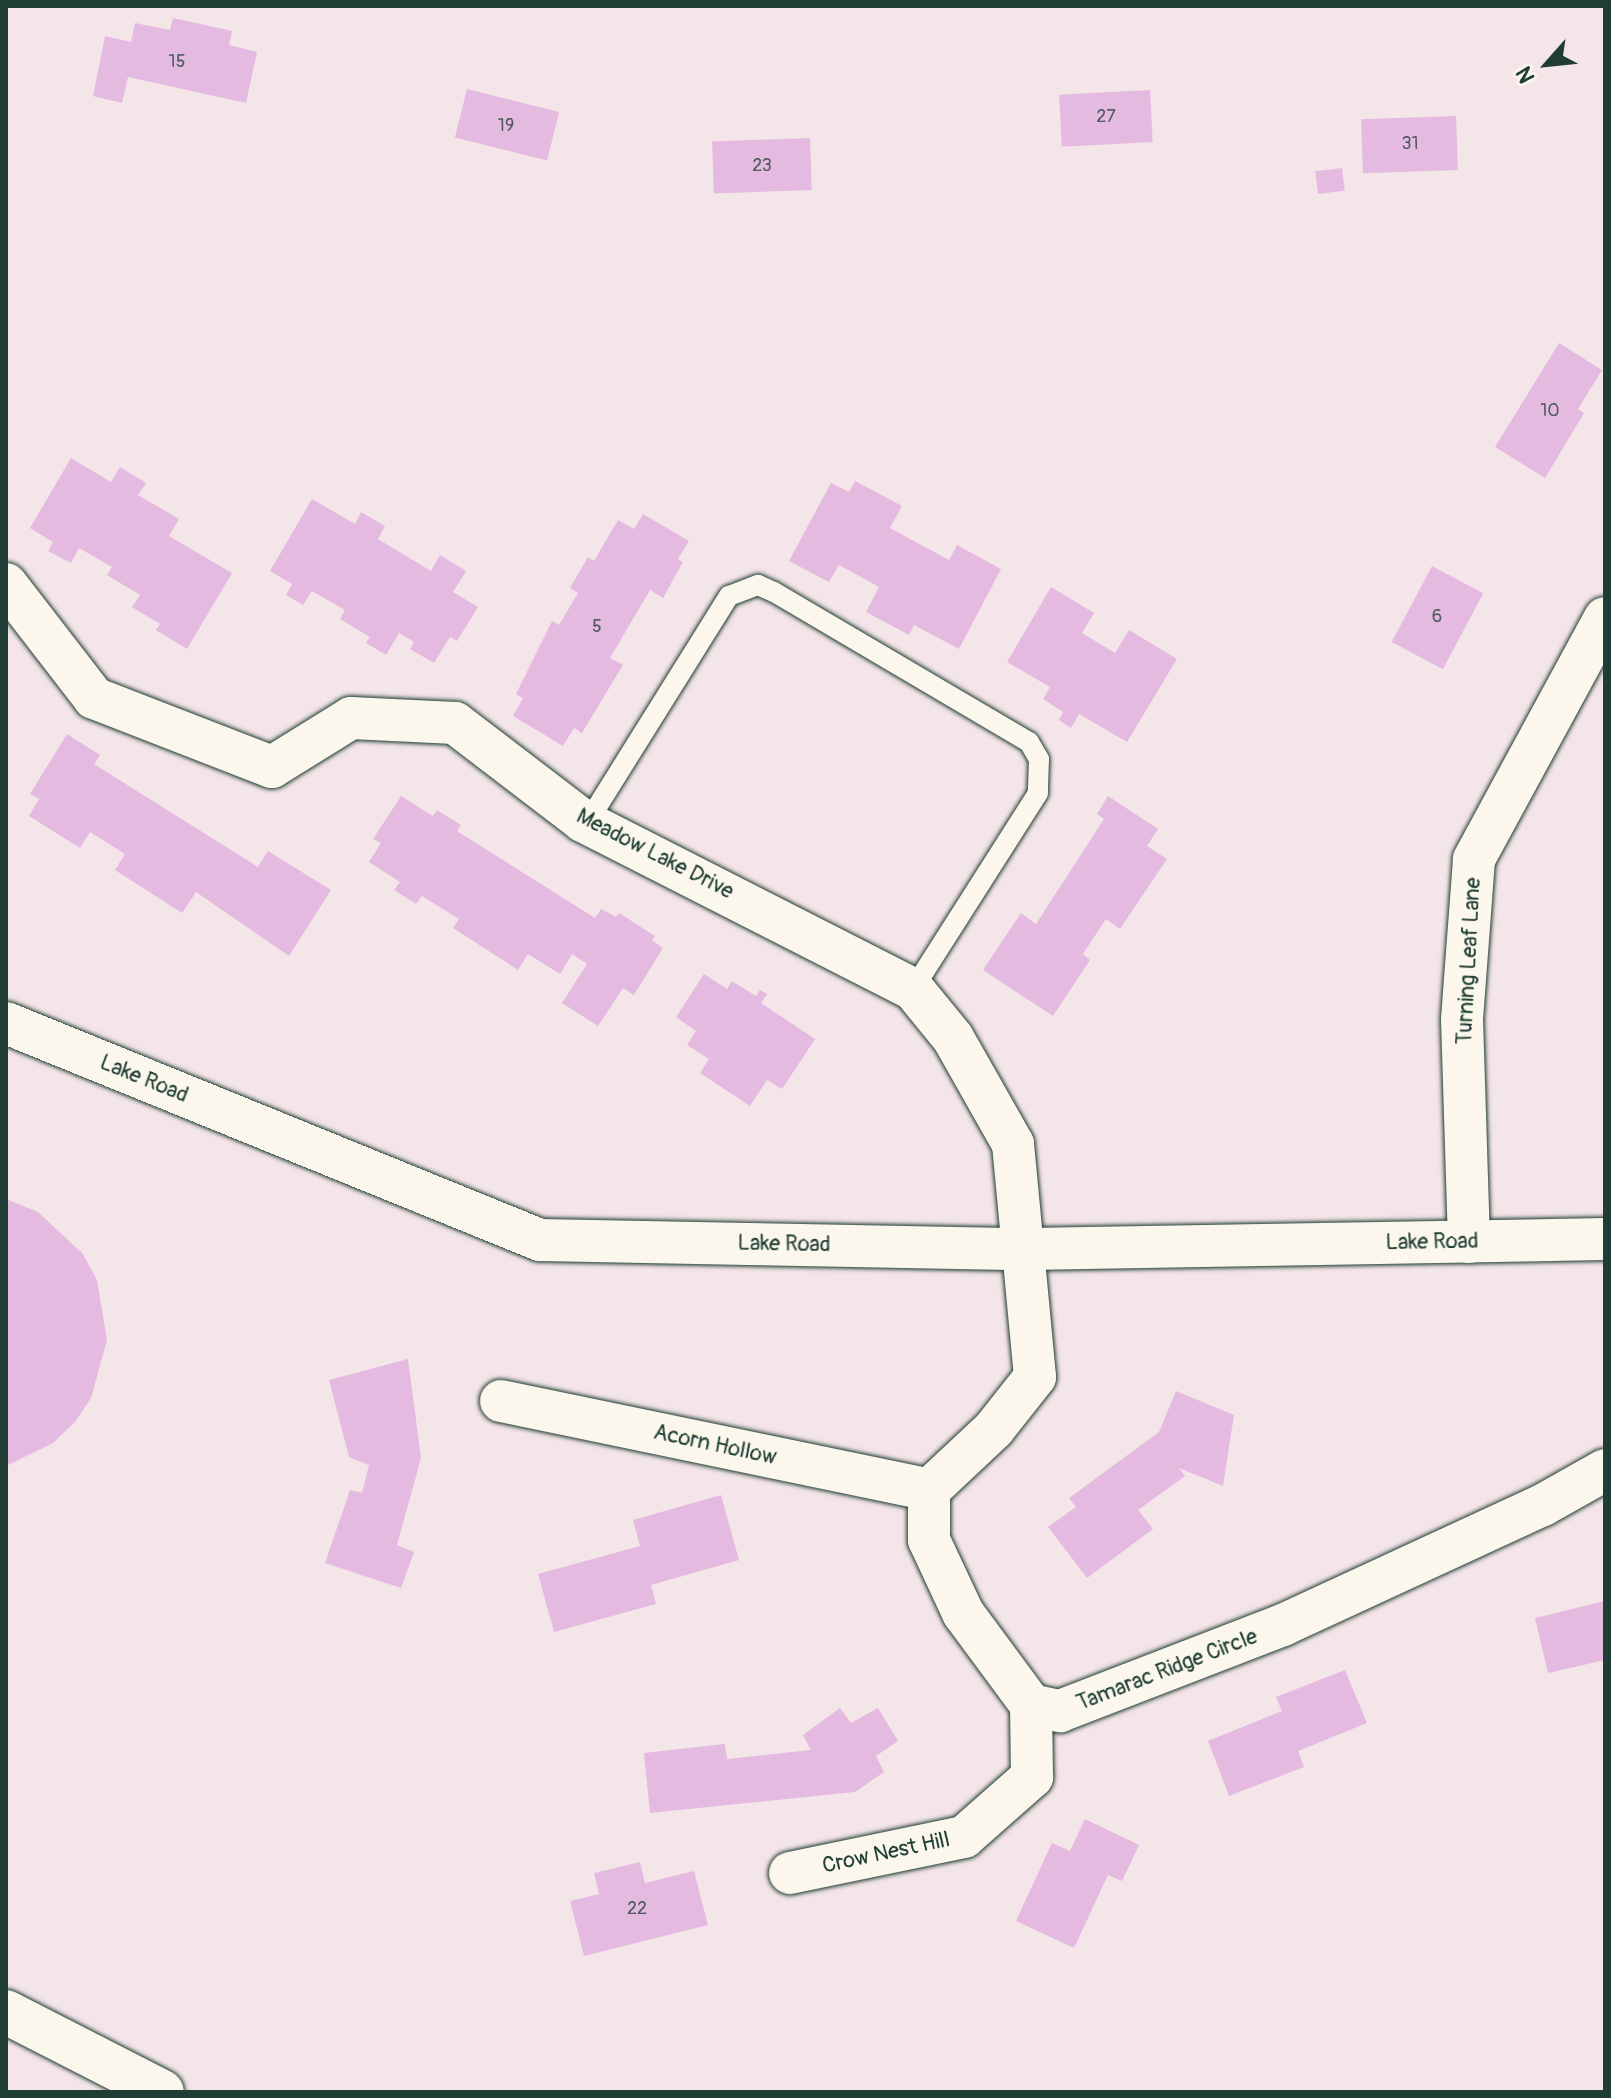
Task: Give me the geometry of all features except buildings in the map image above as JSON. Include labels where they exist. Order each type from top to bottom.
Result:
[{"type":"main road","points":[[6,2012],[162,2092]]},
{"type":"street","name":"Meadow Lake Drive","points":[[6,584],[94,698],[272,767],[351,718],[455,723],[587,823],[720,886],[913,989],[953,1038],[1013,1144],[1022,1249]]},
{"type":"street","name":"Turning Leaf Lane","points":[[1469,1242],[1462,1019],[1474,859],[1605,618]]},
{"type":"street","name":"Lake Road","points":[[6,1023],[540,1240],[1022,1249],[1605,1239]]},
{"type":"street","points":[[1022,1249],[1035,1377],[994,1429],[929,1490],[929,1540],[963,1613],[1031,1705]]},
{"type":"street","name":"Acorn Hollow","points":[[501,1401],[929,1490]]},
{"type":"street","name":"Tamarac Ridge Circle","points":[[1031,1705],[1060,1711],[1283,1625],[1543,1505],[1605,1470]]},
{"type":"street","name":"Crow Nest Hill","points":[[790,1873],[964,1837],[1032,1777],[1031,1705]]},
{"type":"lane","points":[[587,823],[729,596],[758,585],[774,592],[1029,742],[1039,759],[1038,793],[913,989]]}]
